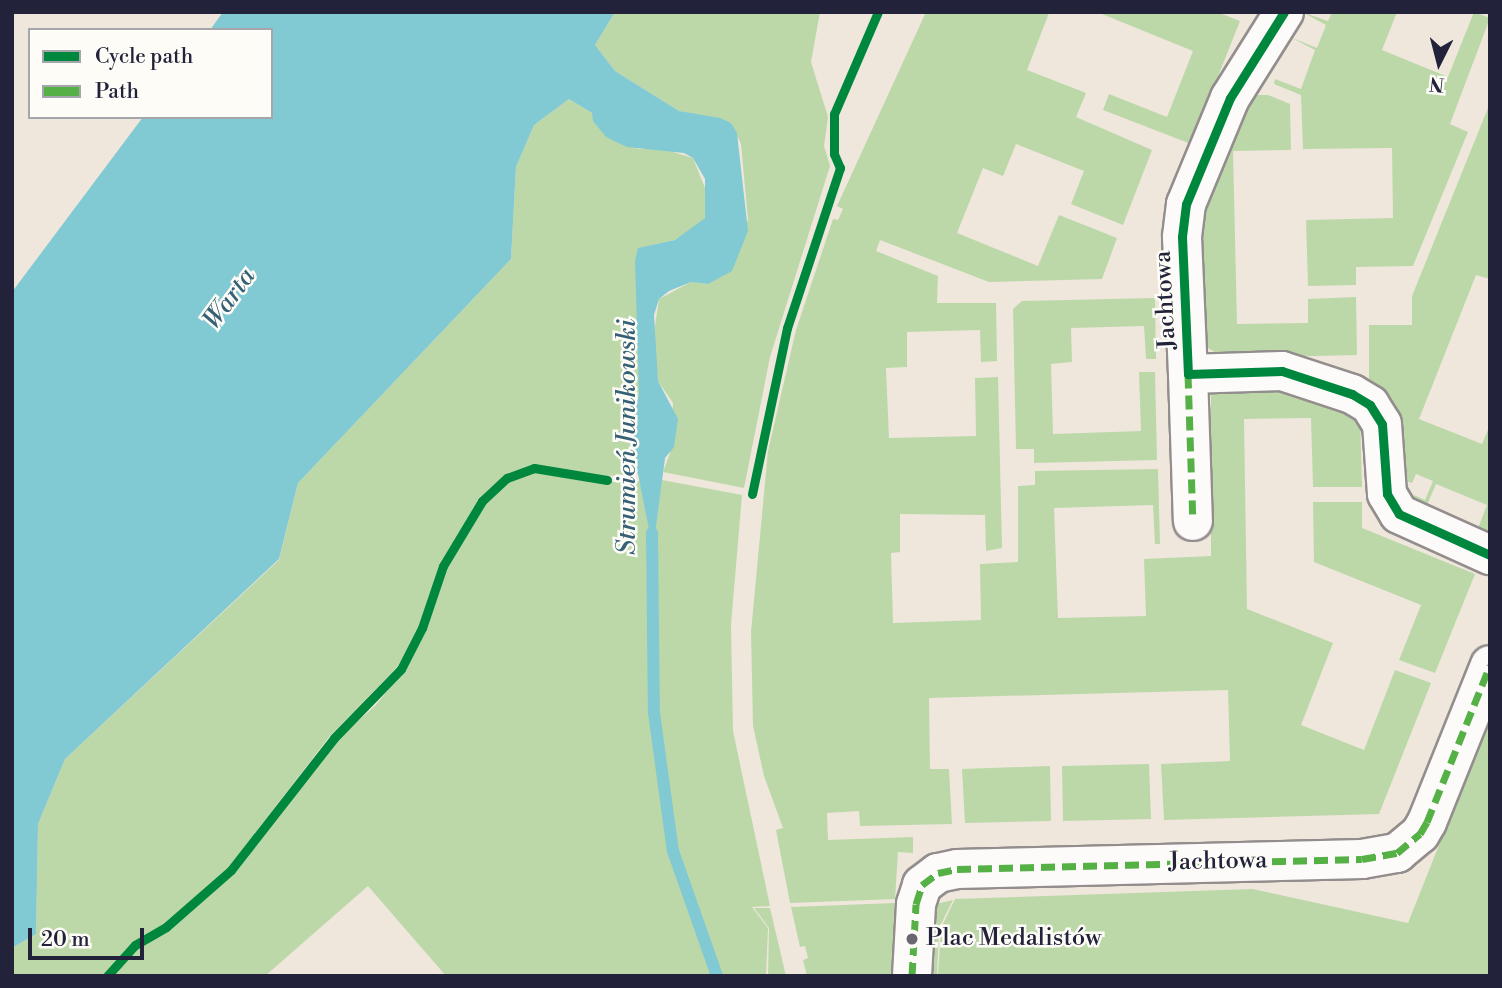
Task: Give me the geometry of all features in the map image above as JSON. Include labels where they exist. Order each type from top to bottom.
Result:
[{"type":"street","name":"Jachtowa","points":[[1284,12],[1230,98],[1186,204],[1182,237],[1188,374],[1282,371],[1352,394],[1370,405],[1382,424],[1387,494],[1399,514],[1490,555]]},
{"type":"street","points":[[1188,374],[1193,521]]},
{"type":"street","name":"Jachtowa","points":[[912,976],[916,904],[922,885],[938,873],[957,869],[1362,859],[1397,853],[1420,834],[1427,822],[1490,665]]},
{"type":"green space","points":[[615,12],[820,12],[811,62],[828,117],[824,146],[830,166],[770,357],[744,488],[663,472],[670,453],[673,403],[658,381],[653,339],[659,299],[691,282],[708,284],[748,220],[741,144],[731,123],[679,111],[615,71],[595,45]]},
{"type":"green space","points":[[926,12],[1057,12],[1049,13],[1027,70],[1086,93],[1076,117],[1152,150],[1123,225],[1071,204],[1084,171],[1016,144],[1003,176],[983,168],[957,233],[1038,266],[1059,215],[1117,238],[1102,279],[989,282],[880,240],[876,251],[938,276],[937,303],[996,303],[997,361],[981,362],[980,330],[907,332],[907,367],[886,368],[889,438],[976,436],[975,378],[998,377],[1002,548],[986,551],[985,515],[900,514],[900,552],[891,553],[893,623],[981,620],[980,564],[1018,562],[1018,486],[1035,485],[1035,471],[1158,469],[1160,544],[1155,544],[1153,505],[1054,508],[1058,618],[1146,616],[1144,559],[1211,556],[1211,390],[1289,386],[1360,414],[1362,487],[1313,487],[1311,418],[1244,419],[1247,609],[1333,643],[1301,725],[1364,750],[1395,670],[1431,683],[1379,814],[1164,820],[1161,764],[1230,761],[1228,690],[929,698],[930,769],[949,769],[952,824],[860,826],[859,811],[827,813],[828,840],[913,837],[913,853],[898,852],[895,899],[790,903],[776,830],[783,828],[764,776],[753,726],[751,632],[768,451],[796,330],[833,219],[838,220],[843,209],[837,206]]},
{"type":"green space","points":[[1097,12],[1217,12],[1240,21],[1191,144],[1103,110],[1109,94],[1167,117],[1193,51]]},
{"type":"green space","points":[[1302,12],[1328,21],[1332,12],[1397,12],[1382,50],[1448,77],[1474,12],[1490,18],[1450,124],[1468,132],[1413,266],[1356,267],[1356,285],[1308,286],[1306,220],[1393,218],[1392,148],[1303,149],[1301,95],[1274,84],[1275,79],[1301,89],[1315,50],[1292,38],[1317,48],[1326,25]]},
{"type":"green space","points":[[1251,95],[1268,95],[1290,104],[1291,150],[1233,151],[1237,324],[1308,323],[1308,299],[1356,297],[1357,355],[1224,358],[1205,346],[1199,217]]},
{"type":"green space","points":[[569,99],[592,113],[606,137],[639,149],[660,148],[693,158],[707,193],[705,218],[695,227],[675,240],[639,248],[639,393],[631,419],[638,474],[607,476],[534,466],[505,476],[480,499],[441,566],[419,628],[398,666],[329,737],[229,867],[165,924],[134,943],[103,976],[12,976],[12,948],[36,934],[38,824],[65,759],[279,560],[298,483],[511,259],[516,167],[534,125]]},
{"type":"green space","points":[[1490,103],[1490,279],[1476,275],[1419,419],[1482,444],[1490,425],[1490,536],[1477,531],[1487,505],[1436,484],[1425,510],[1412,504],[1414,495],[1425,500],[1433,481],[1416,474],[1412,483],[1401,479],[1398,416],[1389,399],[1369,384],[1369,325],[1412,325],[1412,296]]},
{"type":"green space","points":[[1155,298],[1156,359],[1146,359],[1144,326],[1071,328],[1072,362],[1051,364],[1053,434],[1141,431],[1139,372],[1155,372],[1157,460],[1034,463],[1034,449],[1016,449],[1013,309],[1022,301]]},
{"type":"green space","points":[[534,471],[607,482],[640,481],[653,548],[662,480],[742,495],[731,625],[733,731],[770,906],[752,907],[768,928],[766,976],[446,976],[368,886],[265,976],[111,976],[137,947],[168,929],[234,871],[337,739],[375,706],[404,670],[425,628],[446,567],[485,503],[510,480]]},
{"type":"green space","points":[[1313,502],[1362,502],[1362,528],[1475,574],[1435,673],[1399,660],[1421,605],[1314,562]]},
{"type":"green space","points":[[1490,717],[1490,976],[938,976],[941,928],[955,899],[1253,889],[1408,923]]},
{"type":"green space","points":[[1149,764],[1151,819],[1063,821],[1062,766]]},
{"type":"green space","points":[[1050,766],[1051,821],[965,823],[962,769]]},
{"type":"green space","points":[[953,900],[939,928],[937,976],[930,976],[936,904]]},
{"type":"green space","points":[[895,903],[892,976],[807,976],[803,960],[808,958],[805,946],[800,947],[791,907]]},
{"type":"green space","points":[[754,908],[770,908],[786,976],[768,976],[769,928]]},
{"type":"water","name":"Warta","points":[[223,12],[615,12],[595,45],[615,71],[679,111],[720,118],[731,123],[737,133],[748,231],[732,271],[708,284],[691,282],[669,291],[659,299],[654,315],[658,381],[678,419],[674,447],[665,458],[653,550],[630,433],[639,393],[635,261],[638,248],[675,240],[705,218],[705,179],[693,158],[684,153],[627,147],[606,137],[593,121],[592,113],[569,99],[534,125],[516,167],[511,259],[298,483],[279,559],[65,759],[38,824],[36,934],[12,948],[12,292],[142,119],[273,119],[273,28],[211,28]]},
{"type":"waterway","name":"Strumień Junikowski","points":[[652,533],[654,713],[673,851],[717,976]]},
{"type":"marked path","points":[[1188,374],[1193,521]]},
{"type":"marked path","points":[[912,976],[916,904],[922,885],[938,873],[957,869],[1362,859],[1397,853],[1420,834],[1427,822],[1490,665]]},
{"type":"cycle path","points":[[752,494],[787,328],[840,168],[834,154],[834,114],[878,12]]},
{"type":"cycle path","points":[[1284,12],[1230,98],[1186,204],[1182,237],[1188,374],[1282,371],[1352,394],[1370,405],[1382,424],[1387,494],[1399,514],[1490,555]]},
{"type":"cycle path","points":[[107,976],[135,945],[166,927],[231,870],[334,738],[401,669],[422,628],[443,566],[482,501],[507,478],[534,468],[607,480]]},
{"type":"place","name":"Plac Medalistów","points":[[912,939]]}]
